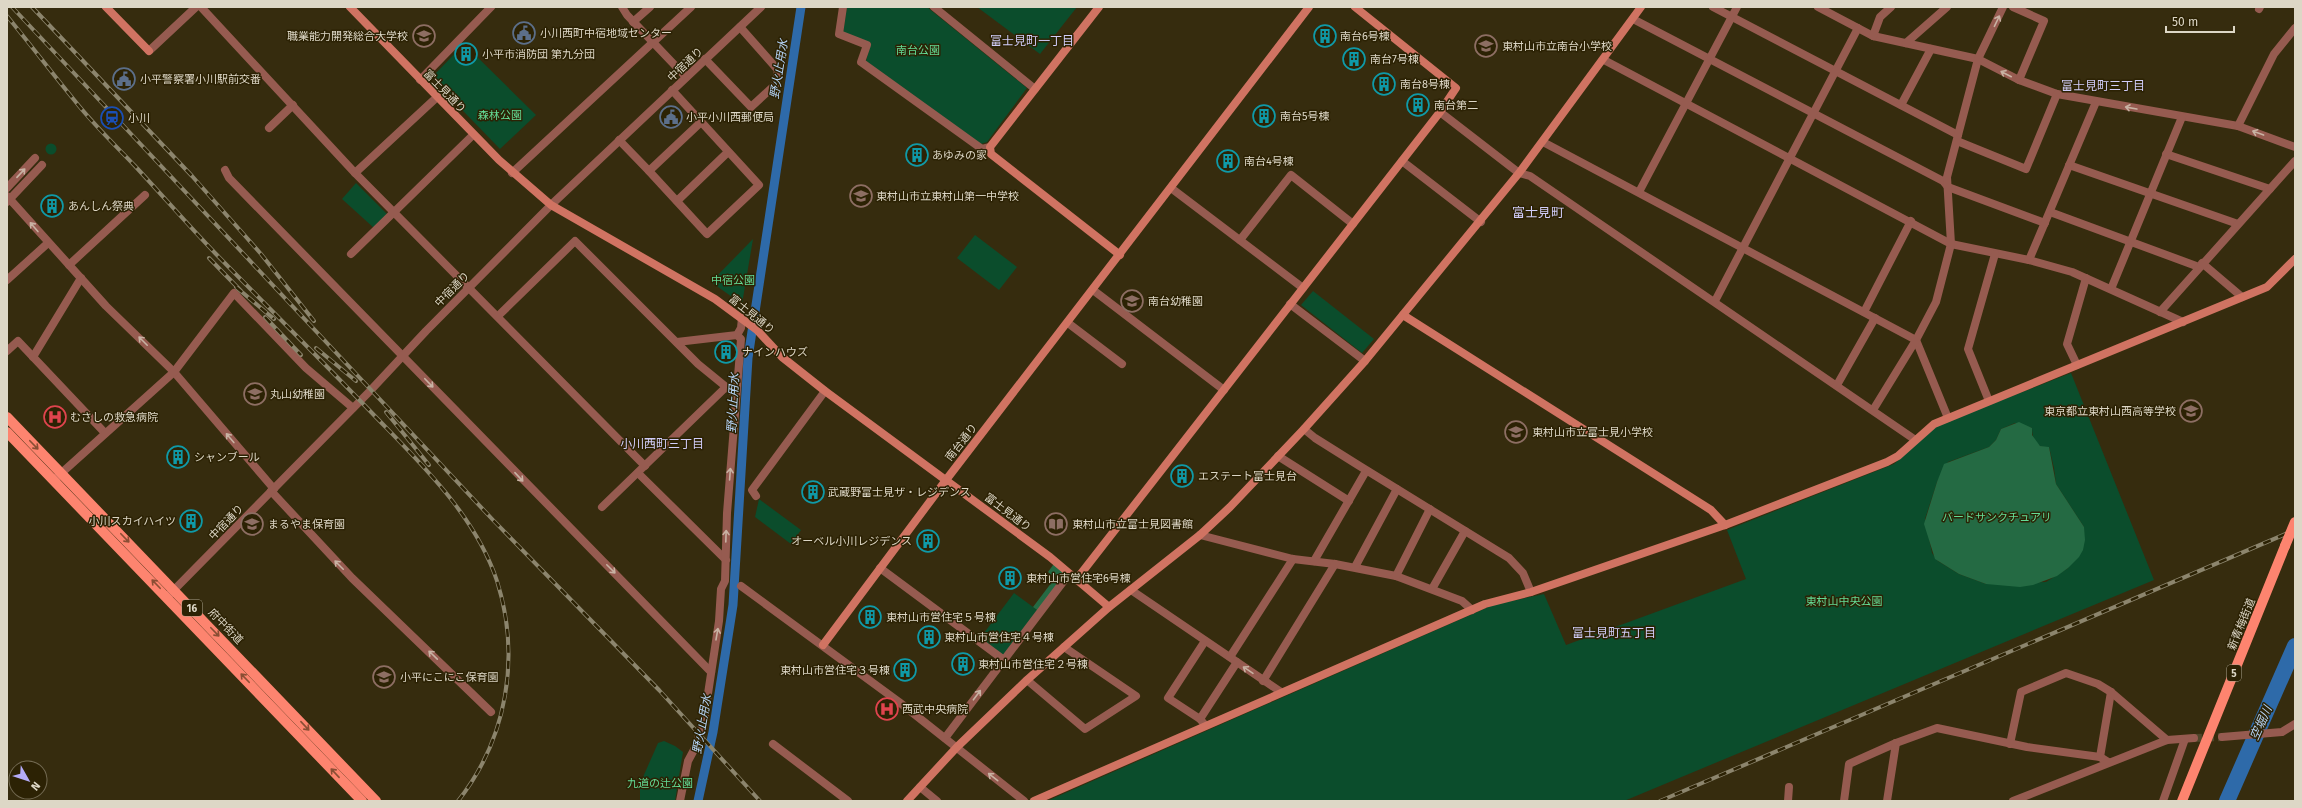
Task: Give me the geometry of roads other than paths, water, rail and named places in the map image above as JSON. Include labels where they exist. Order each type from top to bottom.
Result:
[{"type":"main road","name":"府中街道","points":[[7,417],[362,801]]},
{"type":"main road","name":"府中街道","points":[[7,432],[62,477]]},
{"type":"main road","name":"新青梅街道","points":[[2182,801],[2295,522]]},
{"type":"main road","name":"府中街道","points":[[171,593],[376,801]]},
{"type":"street","points":[[106,7],[149,51],[196,7]]},
{"type":"street","points":[[200,7],[355,173],[470,287],[646,466]]},
{"type":"street","name":"富士見通り","points":[[350,7],[473,135],[512,173],[551,205],[695,286],[744,320],[757,330],[782,357],[1046,554],[1109,607]]},
{"type":"street","points":[[420,80],[491,7]]},
{"type":"street","points":[[622,7],[633,22],[686,77]]},
{"type":"street","points":[[633,22],[650,7]]},
{"type":"street","points":[[512,173],[691,7]]},
{"type":"street","name":"中宿通り","points":[[171,593],[353,408],[402,355],[551,205],[761,7]]},
{"type":"street","points":[[843,7],[839,34],[867,45],[861,62],[982,149],[990,147],[1099,7]]},
{"type":"street","points":[[934,7],[1035,89]]},
{"type":"street","name":"南台通り","points":[[823,645],[946,480],[1309,7]]},
{"type":"street","points":[[945,738],[1004,660],[1224,390],[1440,112],[1456,88],[1355,7]]},
{"type":"street","points":[[907,801],[957,748],[1027,680],[1109,607],[1200,534],[1304,428],[1365,361],[1481,222],[1543,142],[1641,7]]},
{"type":"street","points":[[1713,7],[1901,106],[1958,138],[2026,169],[2058,94]]},
{"type":"street","points":[[1639,192],[1737,7]]},
{"type":"street","points":[[1818,7],[1873,36],[1978,59],[2019,80],[2058,94],[2096,102],[2238,126],[2295,147]]},
{"type":"street","points":[[1873,36],[1880,17],[1891,7]]},
{"type":"street","points":[[1906,43],[1947,7]]},
{"type":"street","points":[[1873,410],[1916,340],[1936,302],[1951,244],[1947,177],[1978,59],[2004,7]]},
{"type":"street","points":[[2013,7],[2044,21],[2019,80]]},
{"type":"street","points":[[1633,19],[1942,181],[1948,187],[2045,223]]},
{"type":"street","points":[[705,59],[751,107],[776,84],[778,70],[740,27]]},
{"type":"street","points":[[1715,301],[1858,28]]},
{"type":"street","points":[[2238,126],[2274,54],[2295,28]]},
{"type":"street","points":[[1901,106],[1931,49]]},
{"type":"street","points":[[1604,60],[1685,105],[1911,221],[1951,244],[2029,260],[2072,272],[2183,322]]},
{"type":"street","points":[[619,140],[708,234],[759,185],[672,90]]},
{"type":"street","points":[[355,173],[436,98]]},
{"type":"street","points":[[2029,260],[2096,102]]},
{"type":"street","points":[[269,128],[292,105]]},
{"type":"street","points":[[1440,112],[1519,174],[1530,176],[1715,301],[1914,439]]},
{"type":"street","points":[[2110,289],[2182,117]]},
{"type":"street","points":[[649,171],[701,122]]},
{"type":"street","points":[[351,254],[473,135]]},
{"type":"street","points":[[1543,142],[1916,340],[1948,418]]},
{"type":"street","points":[[990,147],[991,154],[1120,255]]},
{"type":"street","points":[[677,201],[728,152]]},
{"type":"street","points":[[2166,154],[2270,189]]},
{"type":"street","points":[[7,188],[35,158]]},
{"type":"street","points":[[1402,161],[1481,222]]},
{"type":"street","points":[[2160,312],[2200,265],[2295,161]]},
{"type":"street","points":[[42,165],[8,199],[81,278],[174,372],[272,490],[346,573],[491,712]]},
{"type":"street","points":[[2069,165],[2238,224]]},
{"type":"street","points":[[225,170],[229,178],[710,672]]},
{"type":"street","points":[[1240,240],[1291,175],[1353,224]]},
{"type":"street","points":[[1171,188],[1303,288]]},
{"type":"street","points":[[69,265],[145,196]]},
{"type":"street","points":[[2050,212],[2130,242],[2200,265],[2242,297]]},
{"type":"street","points":[[1864,312],[1911,221]]},
{"type":"street","points":[[498,316],[575,241],[698,364],[736,394]]},
{"type":"street","points":[[7,280],[48,243]]},
{"type":"street","points":[[1989,401],[1968,348],[1995,254]]},
{"type":"street","points":[[1034,801],[1203,722],[1281,692],[1485,604],[1531,592],[1725,525],[1887,462],[1898,456],[1914,439],[1934,424],[2267,287],[2295,259]]},
{"type":"street","points":[[33,357],[81,278]]},
{"type":"street","points":[[2077,365],[2067,344],[2086,278]]},
{"type":"street","points":[[1093,290],[1224,390]]},
{"type":"street","points":[[62,477],[105,433],[174,372],[234,293],[306,368],[353,408]]},
{"type":"street","points":[[1290,304],[1365,361]]},
{"type":"street","points":[[1403,315],[1711,510],[1725,525]]},
{"type":"street","points":[[1837,385],[1874,318]]},
{"type":"street","points":[[737,335],[744,320]]},
{"type":"street","points":[[1068,323],[1122,364]]},
{"type":"street","points":[[677,342],[737,335]]},
{"type":"street","points":[[680,801],[688,761],[695,748],[704,720],[710,672],[719,621],[720,589],[725,581],[727,513],[741,339],[737,335]]},
{"type":"street","points":[[7,351],[18,341],[105,433]]},
{"type":"street","points":[[602,507],[726,387]]},
{"type":"street","points":[[756,496],[752,490],[825,390]]},
{"type":"street","points":[[1304,428],[1315,438],[1509,558],[1524,573],[1531,592]]},
{"type":"street","points":[[1278,456],[1349,501]]},
{"type":"street","points":[[1314,561],[1366,470]]},
{"type":"street","points":[[638,473],[726,560]]},
{"type":"street","points":[[1355,567],[1397,489]]},
{"type":"street","points":[[1396,576],[1430,509]]},
{"type":"street","points":[[1432,589],[1465,531]]},
{"type":"street","points":[[1200,534],[1292,559],[1355,567],[1396,576],[1462,601],[1472,610]]},
{"type":"street","points":[[1203,722],[1233,660],[1292,559]]},
{"type":"street","points":[[1264,681],[1336,564]]},
{"type":"street","points":[[880,568],[1004,660]]},
{"type":"street","points":[[741,586],[823,645],[945,738],[1024,801]]},
{"type":"street","points":[[1131,590],[1281,692]]},
{"type":"street","points":[[1203,722],[1168,698],[1205,641]]},
{"type":"street","points":[[1027,680],[1085,729],[1136,696],[1064,647]]},
{"type":"street","points":[[2010,744],[2020,692],[2066,673],[2098,684],[2111,692],[2167,740]]},
{"type":"street","points":[[2100,757],[2111,692]]},
{"type":"street","points":[[2222,737],[2282,732],[2295,724]]},
{"type":"street","points":[[1844,801],[1849,764],[1896,743],[1937,728],[2010,744],[2100,757],[2108,762]]},
{"type":"street","points":[[2013,801],[2108,762],[2167,740],[2194,738]]},
{"type":"street","points":[[2162,801],[2185,739]]},
{"type":"street","points":[[1887,801],[1896,743]]},
{"type":"street","points":[[773,744],[848,801]]},
{"type":"street","points":[[920,787],[937,801]]},
{"type":"street","points":[[1788,801],[1790,787]]},
{"type":"waterway","name":"野火止用水","points":[[698,801],[713,732],[733,605],[748,358],[801,7]]},
{"type":"waterway","name":"空堀川","points":[[2227,801],[2295,646]]},
{"type":"tunnel","points":[[2194,738],[2222,737]]},
{"type":"railway","points":[[12,7],[493,520],[659,690],[760,801]]},
{"type":"railway","points":[[32,7],[192,176],[261,254],[314,321]]},
{"type":"railway","points":[[7,16],[89,118],[215,253],[408,450],[444,490],[475,533],[497,581],[504,610],[508,639],[508,668],[505,696],[498,724],[488,751],[475,777],[458,801]]},
{"type":"railway","points":[[209,258],[241,291]]},
{"type":"railway","points":[[236,287],[274,319]]},
{"type":"railway","points":[[265,317],[301,355]]},
{"type":"railway","points":[[316,348],[356,381]]},
{"type":"railway","points":[[386,412],[429,465]]},
{"type":"railway","points":[[1660,801],[2295,530]]},
{"type":"place","name":"小川西町中宿地域センター","points":[[524,33]]},
{"type":"place","name":"職業能力開発総合大学校","points":[[424,36]]},
{"type":"place","name":"南台6号棟","points":[[1325,36]]},
{"type":"place","name":"東村山市立南台小学校","points":[[1486,46]]},
{"type":"place","name":"小平市消防団 第九分団","points":[[466,54]]},
{"type":"place","name":"南台7号棟","points":[[1354,59]]},
{"type":"place","name":"小平警察署小川駅前交番","points":[[124,79]]},
{"type":"place","name":"南台8号棟","points":[[1384,84]]},
{"type":"place","name":"南台第二","points":[[1418,105]]},
{"type":"place","name":"南台5号棟","points":[[1264,116]]},
{"type":"place","name":"小平小川西郵便局","points":[[671,117]]},
{"type":"place","name":"小川","points":[[112,118]]},
{"type":"place","name":"あゆみの家","points":[[917,155]]},
{"type":"place","name":"南台4号棟","points":[[1228,161]]},
{"type":"place","name":"東村山市立東村山第一中学校","points":[[861,196]]},
{"type":"place","name":"あんしん祭典","points":[[52,206]]},
{"type":"place","name":"南台幼稚園","points":[[1132,301]]},
{"type":"place","name":"ナインハウズ","points":[[726,352]]},
{"type":"place","name":"丸山幼稚園","points":[[255,394]]},
{"type":"place","name":"東京都立東村山西高等学校","points":[[2191,411]]},
{"type":"place","name":"むさしの救急病院","points":[[55,417]]},
{"type":"place","name":"東村山市立富士見小学校","points":[[1516,432]]},
{"type":"place","name":"シャンブール","points":[[178,457]]},
{"type":"place","name":"エステート富士見台","points":[[1182,476]]},
{"type":"place","name":"武蔵野富士見ザ・レジデンス","points":[[813,492]]},
{"type":"place","name":"小川スカイハイツ","points":[[191,521]]},
{"type":"place","name":"まるやま保育園","points":[[252,524]]},
{"type":"place","name":"東村山市立富士見図書館","points":[[1056,524]]},
{"type":"place","name":"オーベル小川レジデンス","points":[[928,541]]},
{"type":"place","name":"東村山市営住宅6号棟","points":[[1010,578]]},
{"type":"place","name":"東村山市営住宅５号棟","points":[[870,617]]},
{"type":"place","name":"東村山市営住宅４号棟","points":[[929,637]]},
{"type":"place","name":"東村山市営住宅２号棟","points":[[963,664]]},
{"type":"place","name":"東村山市営住宅３号棟","points":[[905,670]]},
{"type":"place","name":"小平にこにこ保育園","points":[[384,677]]},
{"type":"place","name":"西武中央病院","points":[[887,709]]},
{"type":"district","name":"富士見町一丁目","points":[[1032,41]]},
{"type":"district","name":"富士見町三丁目","points":[[2103,86]]},
{"type":"district","name":"富士見町","points":[[1538,212]]},
{"type":"district","name":"小川西町三丁目","points":[[662,444]]},
{"type":"district","name":"富士見町五丁目","points":[[1614,633]]},
{"type":"park label","name":"南台公園","points":[[918,50]]},
{"type":"park label","name":"森林公園","points":[[500,115]]},
{"type":"park label","name":"中宿公園","points":[[733,280]]},
{"type":"park label","name":"バードサンクチュアリ","points":[[1997,517]]},
{"type":"park label","name":"東村山中央公園","points":[[1844,601]]},
{"type":"park label","name":"九道の辻公園","points":[[660,783]]}]
